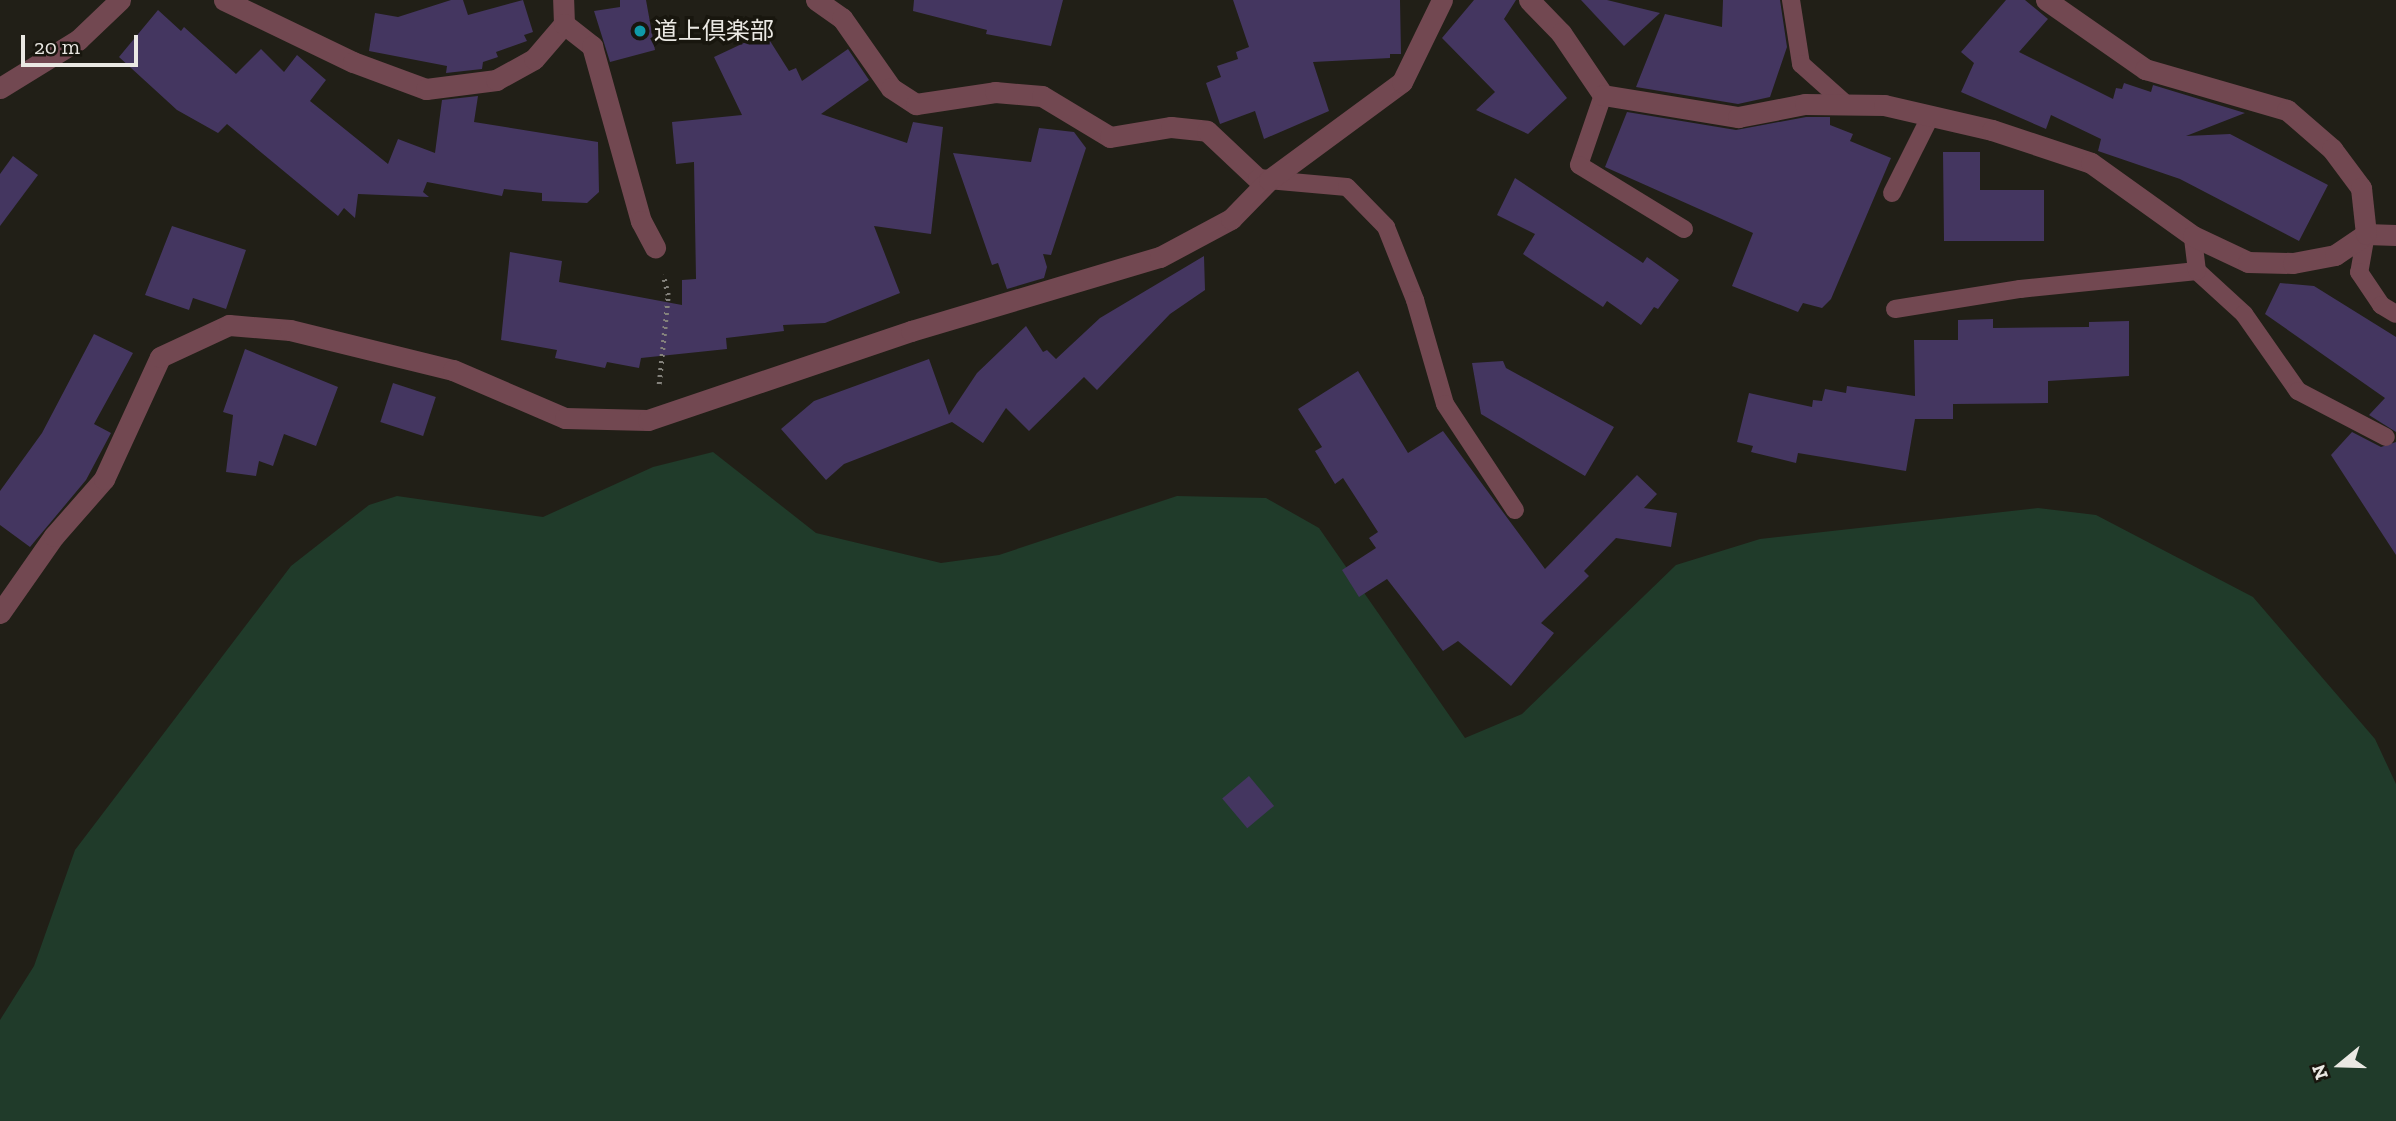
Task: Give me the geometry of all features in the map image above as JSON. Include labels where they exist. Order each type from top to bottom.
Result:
[{"type":"street","points":[[0,88],[78,40],[120,0]]},
{"type":"street","points":[[224,0],[353,62],[426,89],[496,80],[534,59],[564,24],[563,0]]},
{"type":"street","points":[[816,0],[842,18],[891,88],[916,104],[995,92],[1042,96],[1110,137],[1171,127],[1207,131],[1258,179],[1269,180]]},
{"type":"street","points":[[0,613],[54,536],[104,479],[160,357],[229,325],[290,330],[453,370],[565,418],[648,420],[911,331],[1160,257],[1231,219],[1269,180],[1402,82],[1442,0]]},
{"type":"street","points":[[1528,0],[1561,33],[1603,95],[1738,117],[1805,104],[1884,105],[1993,130],[2091,163],[2193,236],[2248,262],[2293,263],[2334,255],[2366,234],[2396,235]]},
{"type":"street","points":[[2046,0],[2145,69],[2287,110],[2332,149],[2361,188],[2366,234]]},
{"type":"street","points":[[564,24],[592,46],[641,221],[655,247]]},
{"type":"lane","points":[[1791,0],[1801,64],[1847,104]]},
{"type":"lane","points":[[1603,95],[1579,165],[1684,229]]},
{"type":"lane","points":[[1892,193],[1931,115]]},
{"type":"lane","points":[[1269,180],[1347,187],[1386,228],[1415,300],[1445,404],[1516,510]]},
{"type":"lane","points":[[2366,234],[2359,272],[2381,305],[2396,314]]},
{"type":"lane","points":[[2193,236],[2197,271],[2244,314],[2298,391],[2386,438]]},
{"type":"lane","points":[[1895,309],[2020,289],[2197,271]]},
{"type":"path","points":[[648,393],[659,386],[668,295],[655,247]]},
{"type":"green space","points":[[713,452],[816,533],[941,563],[999,555],[1177,496],[1266,498],[1319,528],[1465,738],[1522,714],[1676,565],[1760,539],[2038,508],[2096,515],[2253,597],[2375,739],[2396,784],[2396,1121],[0,1121],[0,1020],[34,966],[75,850],[291,566],[369,505],[397,496],[543,517],[653,467]]},
{"type":"building","points":[[451,0],[463,0],[468,15],[523,0],[533,32],[524,35],[527,41],[496,52],[498,57],[483,62],[482,69],[446,73],[447,66],[369,51],[375,13],[398,17]]},
{"type":"building","points":[[620,0],[646,0],[655,50],[610,62],[594,11],[620,7]]},
{"type":"building","points":[[914,0],[1063,0],[1051,46],[986,34],[987,30],[913,11]]},
{"type":"building","points":[[1233,0],[1400,0],[1401,54],[1390,54],[1390,58],[1313,62],[1329,111],[1264,139],[1255,111],[1220,124],[1206,83],[1221,77],[1217,66],[1238,59],[1236,52],[1249,47]]},
{"type":"building","points":[[1474,0],[1516,0],[1504,19],[1567,98],[1528,134],[1476,110],[1495,92],[1442,38]]},
{"type":"building","points":[[1581,0],[1607,0],[1660,13],[1624,46]]},
{"type":"building","points":[[1723,0],[1780,0],[1787,47],[1770,97],[1738,104],[1636,87],[1665,14],[1722,27]]},
{"type":"building","points":[[2006,0],[2025,0],[2048,19],[2019,52],[2113,99],[2116,88],[2122,89],[2124,83],[2151,92],[2153,85],[2245,113],[2186,136],[2230,134],[2328,185],[2299,241],[2180,179],[2098,151],[2101,139],[2051,115],[2046,129],[1961,92],[1974,63],[1961,52]]},
{"type":"building","points":[[158,10],[181,31],[184,27],[236,74],[261,49],[284,72],[297,55],[326,80],[310,101],[388,164],[398,139],[435,153],[442,100],[478,96],[474,122],[598,142],[599,192],[587,203],[542,201],[542,193],[504,189],[502,196],[427,182],[423,192],[429,197],[358,194],[355,218],[344,208],[338,216],[227,124],[218,133],[177,110],[119,57]]},
{"type":"building","points":[[765,33],[789,71],[796,68],[802,81],[848,49],[869,80],[821,114],[907,143],[913,122],[943,127],[931,234],[874,226],[900,293],[825,323],[783,325],[784,331],[726,338],[727,349],[641,358],[639,368],[607,362],[605,368],[555,358],[557,350],[501,340],[510,252],[562,261],[559,282],[682,305],[682,280],[696,279],[694,162],[676,164],[672,122],[742,115],[714,57]]},
{"type":"building","points":[[1627,112],[1736,130],[1806,117],[1830,117],[1830,125],[1853,134],[1850,141],[1891,158],[1831,299],[1822,308],[1803,303],[1798,312],[1732,286],[1753,233],[1605,167]]},
{"type":"building","points":[[1039,128],[1074,132],[1086,148],[1051,255],[1043,254],[1047,267],[1044,278],[1007,289],[998,263],[992,265],[953,153],[1031,162]]},
{"type":"building","points":[[1943,152],[1980,152],[1980,190],[2044,190],[2044,241],[1944,241]]},
{"type":"building","points":[[13,156],[38,175],[0,226],[0,174]]},
{"type":"building","points":[[1515,178],[1643,263],[1647,257],[1679,280],[1658,309],[1654,307],[1641,325],[1607,301],[1603,307],[1523,254],[1535,234],[1497,215]]},
{"type":"building","points":[[172,226],[246,250],[226,309],[193,298],[189,310],[145,295]]},
{"type":"building","points":[[1204,256],[1205,290],[1170,314],[1097,390],[1084,377],[1029,431],[1006,408],[983,443],[952,422],[844,464],[826,480],[781,429],[814,401],[929,359],[949,415],[977,373],[1026,326],[1043,352],[1047,350],[1056,359],[1100,318]]},
{"type":"building","points":[[2280,283],[2314,286],[2396,337],[2396,432],[2369,415],[2385,398],[2265,314]]},
{"type":"building","points":[[1993,319],[1993,328],[2089,327],[2089,322],[2129,321],[2129,376],[2048,381],[2048,403],[1953,404],[1953,419],[1915,419],[1906,471],[1798,453],[1796,463],[1751,452],[1753,446],[1737,442],[1749,393],[1812,407],[1813,400],[1822,401],[1825,389],[1846,393],[1847,386],[1915,396],[1914,340],[1958,340],[1958,320]]},
{"type":"building","points":[[94,334],[133,353],[94,424],[111,433],[86,480],[30,547],[0,525],[0,491],[42,433]]},
{"type":"building","points":[[245,349],[338,387],[316,446],[284,434],[273,466],[259,461],[256,476],[226,472],[233,415],[223,412]]},
{"type":"building","points":[[1503,361],[1506,368],[1614,427],[1585,476],[1481,414],[1472,363]]},
{"type":"building","points":[[1358,371],[1408,453],[1443,431],[1545,569],[1637,475],[1657,494],[1644,508],[1677,513],[1671,547],[1616,538],[1584,571],[1589,576],[1541,623],[1554,633],[1511,686],[1458,641],[1443,651],[1387,579],[1359,597],[1342,570],[1376,548],[1369,538],[1378,532],[1343,478],[1335,484],[1315,451],[1322,447],[1298,409]]},
{"type":"building","points":[[393,383],[436,397],[423,436],[380,422]]},
{"type":"building","points":[[2352,432],[2381,447],[2396,442],[2396,555],[2331,455]]},
{"type":"building","points":[[1249,776],[1274,806],[1247,828],[1222,798]]},
{"type":"place","name":"道上倶楽部","points":[[640,31]]}]
